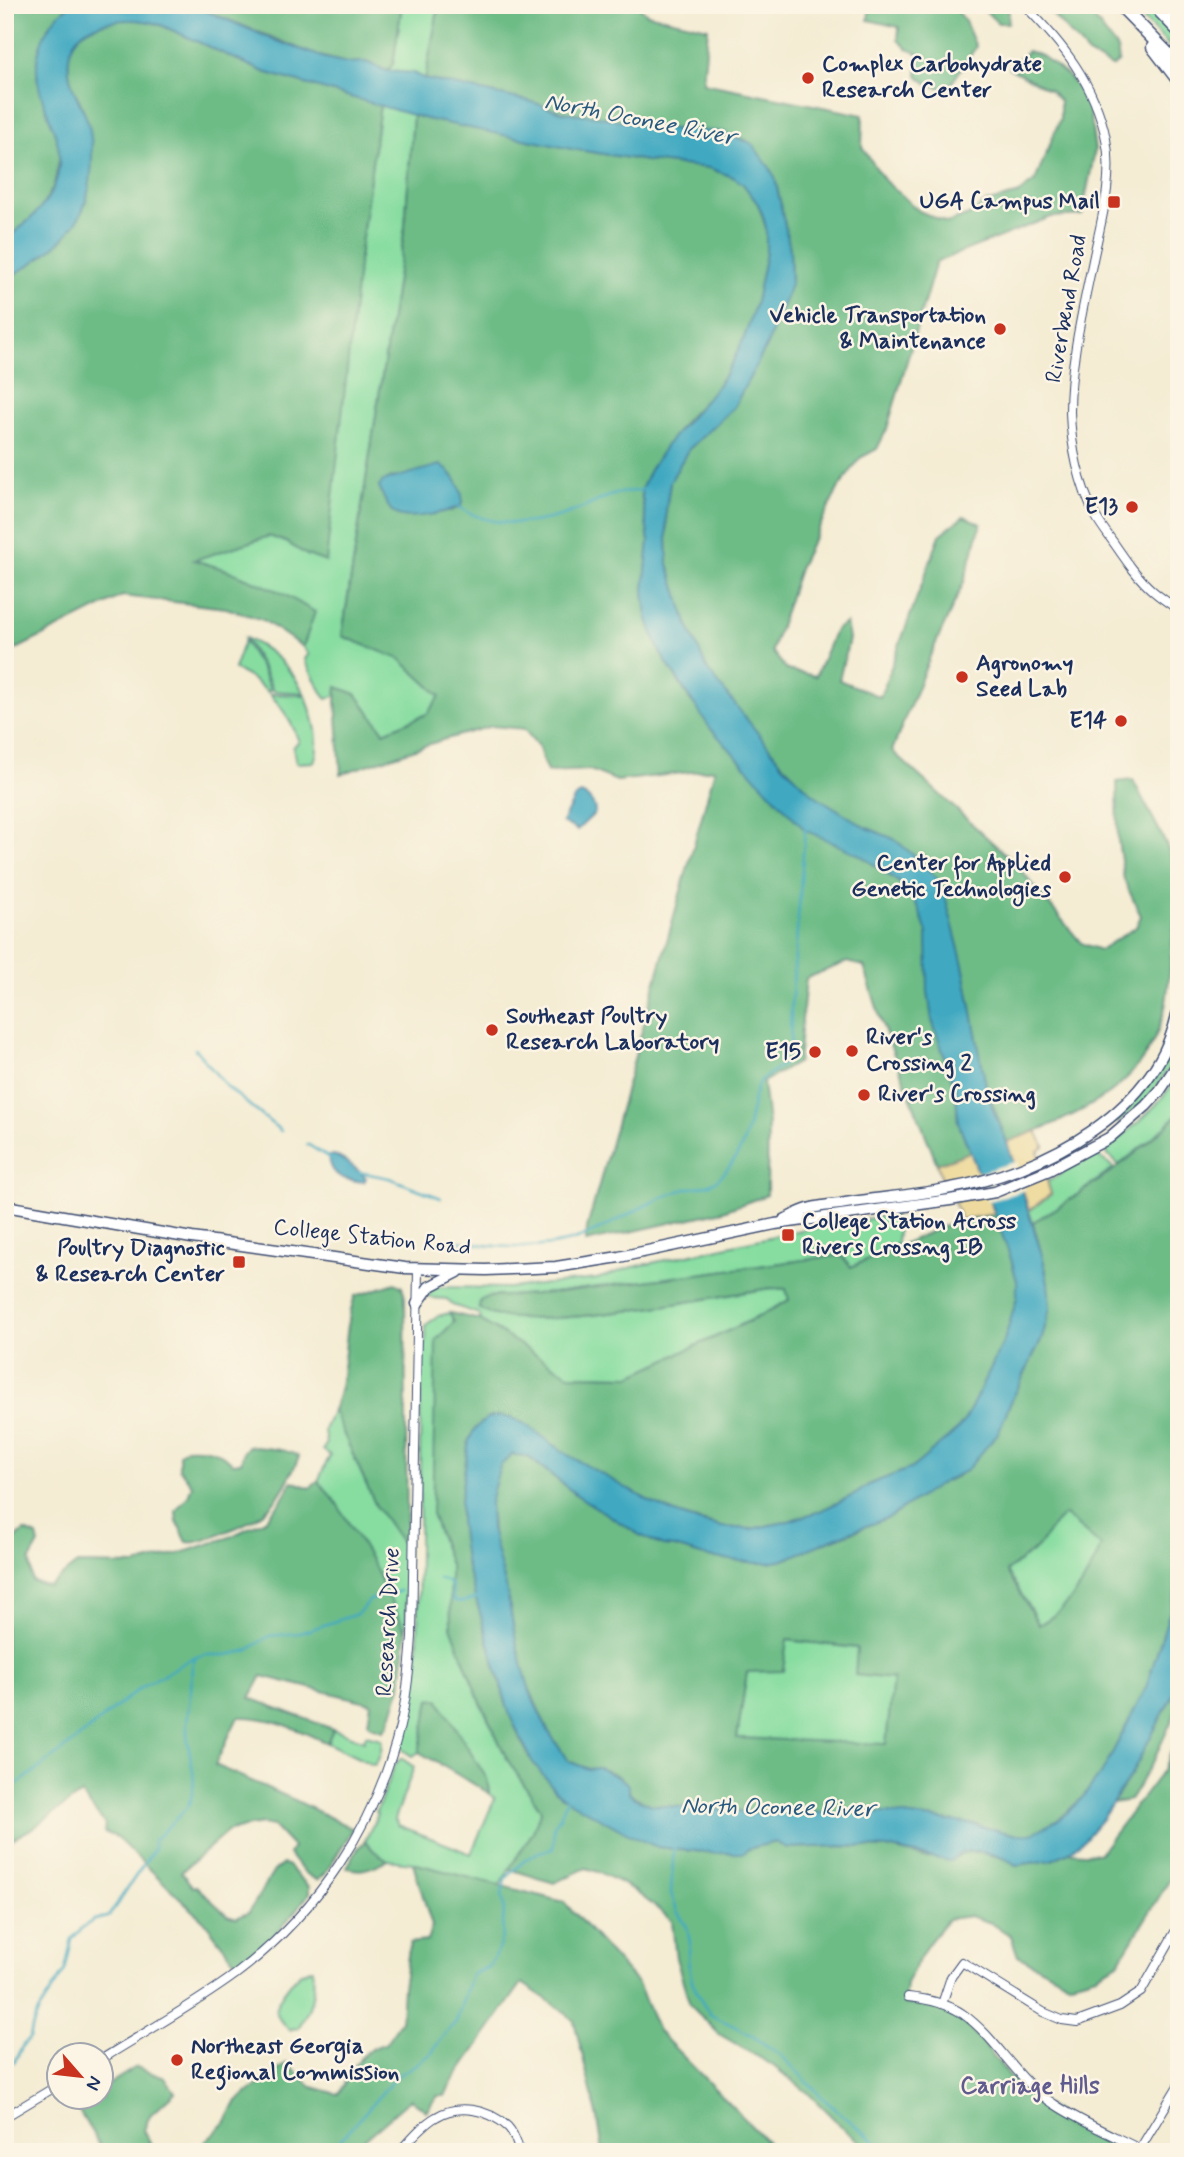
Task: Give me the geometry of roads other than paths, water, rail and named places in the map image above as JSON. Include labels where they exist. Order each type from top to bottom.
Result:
[{"type":"highway","points":[[1120,5],[1179,65]]},
{"type":"highway","points":[[1154,5],[1179,31]]},
{"type":"highway","points":[[1140,26],[1157,54],[1179,81]]},
{"type":"main road","name":"College Station Road","points":[[1048,1165],[1134,1094],[1166,1049],[1179,1004]]},
{"type":"main road","name":"College Station Road","points":[[5,1206],[192,1238],[418,1269],[461,1270],[587,1263],[775,1224],[809,1209],[948,1195],[996,1178],[1048,1165],[1109,1138],[1159,1092],[1179,1062]]},
{"type":"main road","points":[[417,1304],[429,1287],[461,1270]]},
{"type":"street","name":"Riverbend Road","points":[[1024,5],[1056,38],[1079,68],[1096,104],[1107,141],[1108,191],[1087,288],[1072,380],[1070,411],[1077,462],[1095,515],[1129,565],[1153,591],[1179,610]]},
{"type":"street","name":"Research Drive","points":[[116,2050],[239,1972],[297,1919],[339,1865],[359,1831],[384,1778],[405,1702],[412,1637],[418,1269]]},
{"type":"street","points":[[942,2004],[951,1977],[962,1962],[1043,2012],[1062,2020],[1077,2022],[1099,2015],[1120,2006],[1141,1992],[1179,1925]]},
{"type":"street","points":[[908,1997],[929,1999],[961,2013],[977,2025],[1017,2073],[1054,2104],[1139,2150],[1179,2084]]},
{"type":"street","points":[[5,2117],[46,2092]]},
{"type":"street","points":[[400,2152],[436,2116],[454,2110],[476,2109],[494,2117],[510,2129],[520,2152]]},
{"type":"water","points":[[70,5],[192,5],[325,58],[347,63],[366,62],[387,71],[413,73],[425,79],[529,101],[562,112],[657,128],[722,132],[751,143],[770,168],[775,178],[790,249],[791,284],[767,345],[734,407],[688,450],[670,482],[666,510],[668,564],[687,623],[707,669],[784,766],[813,794],[865,827],[894,839],[922,862],[939,881],[963,965],[986,1086],[1043,1258],[1050,1308],[1042,1338],[999,1432],[966,1471],[943,1482],[890,1517],[784,1560],[756,1563],[708,1557],[663,1546],[640,1535],[578,1496],[529,1457],[512,1454],[500,1466],[493,1490],[490,1503],[491,1529],[517,1646],[531,1695],[547,1729],[568,1761],[588,1769],[600,1768],[623,1780],[629,1785],[629,1793],[634,1798],[652,1805],[752,1812],[888,1813],[972,1824],[1013,1834],[1031,1834],[1058,1820],[1082,1798],[1104,1769],[1146,1688],[1179,1582],[1179,1683],[1132,1773],[1102,1819],[1085,1839],[1069,1852],[1052,1860],[1016,1865],[985,1852],[963,1853],[950,1861],[887,1848],[787,1848],[775,1842],[748,1849],[744,1853],[714,1853],[657,1847],[632,1836],[567,1800],[555,1790],[532,1761],[510,1716],[465,1561],[460,1501],[469,1440],[474,1430],[488,1418],[509,1417],[525,1424],[568,1455],[677,1514],[722,1527],[751,1529],[785,1522],[820,1511],[856,1494],[870,1484],[912,1468],[956,1431],[966,1418],[1004,1341],[1017,1298],[1017,1281],[1011,1259],[958,1122],[956,1091],[932,1020],[928,992],[927,933],[918,907],[904,886],[860,855],[805,830],[710,728],[661,654],[647,616],[644,591],[649,541],[641,490],[666,445],[720,383],[744,338],[756,302],[766,253],[766,228],[758,204],[743,184],[709,168],[572,149],[426,119],[264,72],[161,25],[122,20],[87,30],[73,44],[70,53],[69,74],[88,121],[92,148],[92,167],[85,204],[72,229],[52,249],[5,280],[5,240],[40,208],[55,184],[58,147],[40,91],[37,66],[46,32],[60,13]]},
{"type":"water","points":[[440,465],[457,482],[462,494],[461,506],[416,517],[399,515],[391,510],[379,487],[383,481]]},
{"type":"water","points":[[581,794],[591,801],[595,813],[577,830],[562,822],[575,797]]},
{"type":"water","points":[[334,1155],[359,1171],[366,1178],[364,1182],[345,1179],[336,1173],[332,1169],[329,1156]]},
{"type":"waterway","points":[[459,507],[488,520],[534,522],[565,514],[611,495],[643,490]]},
{"type":"waterway","points":[[458,1241],[519,1247],[566,1242],[591,1234],[666,1196],[711,1184],[724,1173],[744,1142],[757,1086],[762,1079],[784,1064],[790,1053],[805,829]]},
{"type":"waterway","points":[[195,1049],[227,1087],[281,1131]]},
{"type":"waterway","points":[[307,1144],[331,1159]]},
{"type":"waterway","points":[[359,1172],[389,1178],[441,1198]]},
{"type":"waterway","points":[[439,1579],[452,1586],[453,1600],[463,1602],[479,1597]]},
{"type":"waterway","points":[[5,1790],[22,1781],[140,1688],[194,1657],[247,1651],[269,1636],[300,1633],[357,1614],[370,1600],[400,1591]]},
{"type":"waterway","points":[[14,2062],[30,2038],[38,2012],[65,1970],[72,1939],[94,1920],[108,1917],[154,1849],[154,1840],[188,1805],[194,1781],[187,1722],[192,1668],[196,1657]]},
{"type":"waterway","points":[[330,2152],[395,2078],[431,2054],[456,2022],[471,1975],[488,1967],[497,1953],[502,1937],[502,1893],[505,1879],[525,1860],[539,1852],[553,1849],[554,1826],[567,1800]]},
{"type":"waterway","points":[[674,1846],[671,1893],[677,1911],[687,1927],[692,1981],[703,2004],[711,2015],[748,2033],[781,2055],[826,2101],[884,2149],[894,2152]]},
{"type":"place","name":"Complex Carbohydrate Research Center","points":[[808,78]]},
{"type":"place","name":"UGA Campus Mail","points":[[1114,202]]},
{"type":"place","name":"Vehicle Transportation & Maintenance","points":[[1000,329]]},
{"type":"place","name":"E13","points":[[1132,507]]},
{"type":"place","name":"Agronomy Seed Lab","points":[[962,677]]},
{"type":"place","name":"E14","points":[[1121,721]]},
{"type":"place","name":"Center for Applied Genetic Technologies","points":[[1065,877]]},
{"type":"place","name":"Southeast Poultry Research Laboratory","points":[[492,1030]]},
{"type":"place","name":"River's Crossing 2","points":[[852,1051]]},
{"type":"place","name":"E15","points":[[815,1052]]},
{"type":"place","name":"River's Crossing","points":[[864,1095]]},
{"type":"place","name":"College Station Across Rivers Crossng IB","points":[[788,1235]]},
{"type":"place","name":"Poultry Diagnostic & Research Center","points":[[239,1262]]},
{"type":"place","name":"Northeast Georgia Regional Commission","points":[[177,2060]]},
{"type":"district","name":"Carriage Hills","points":[[1030,2086]]},
{"type":"water label","name":"North Oconee River","points":[[640,120]]},
{"type":"water label","name":"North Oconee River","points":[[778,1808]]}]
